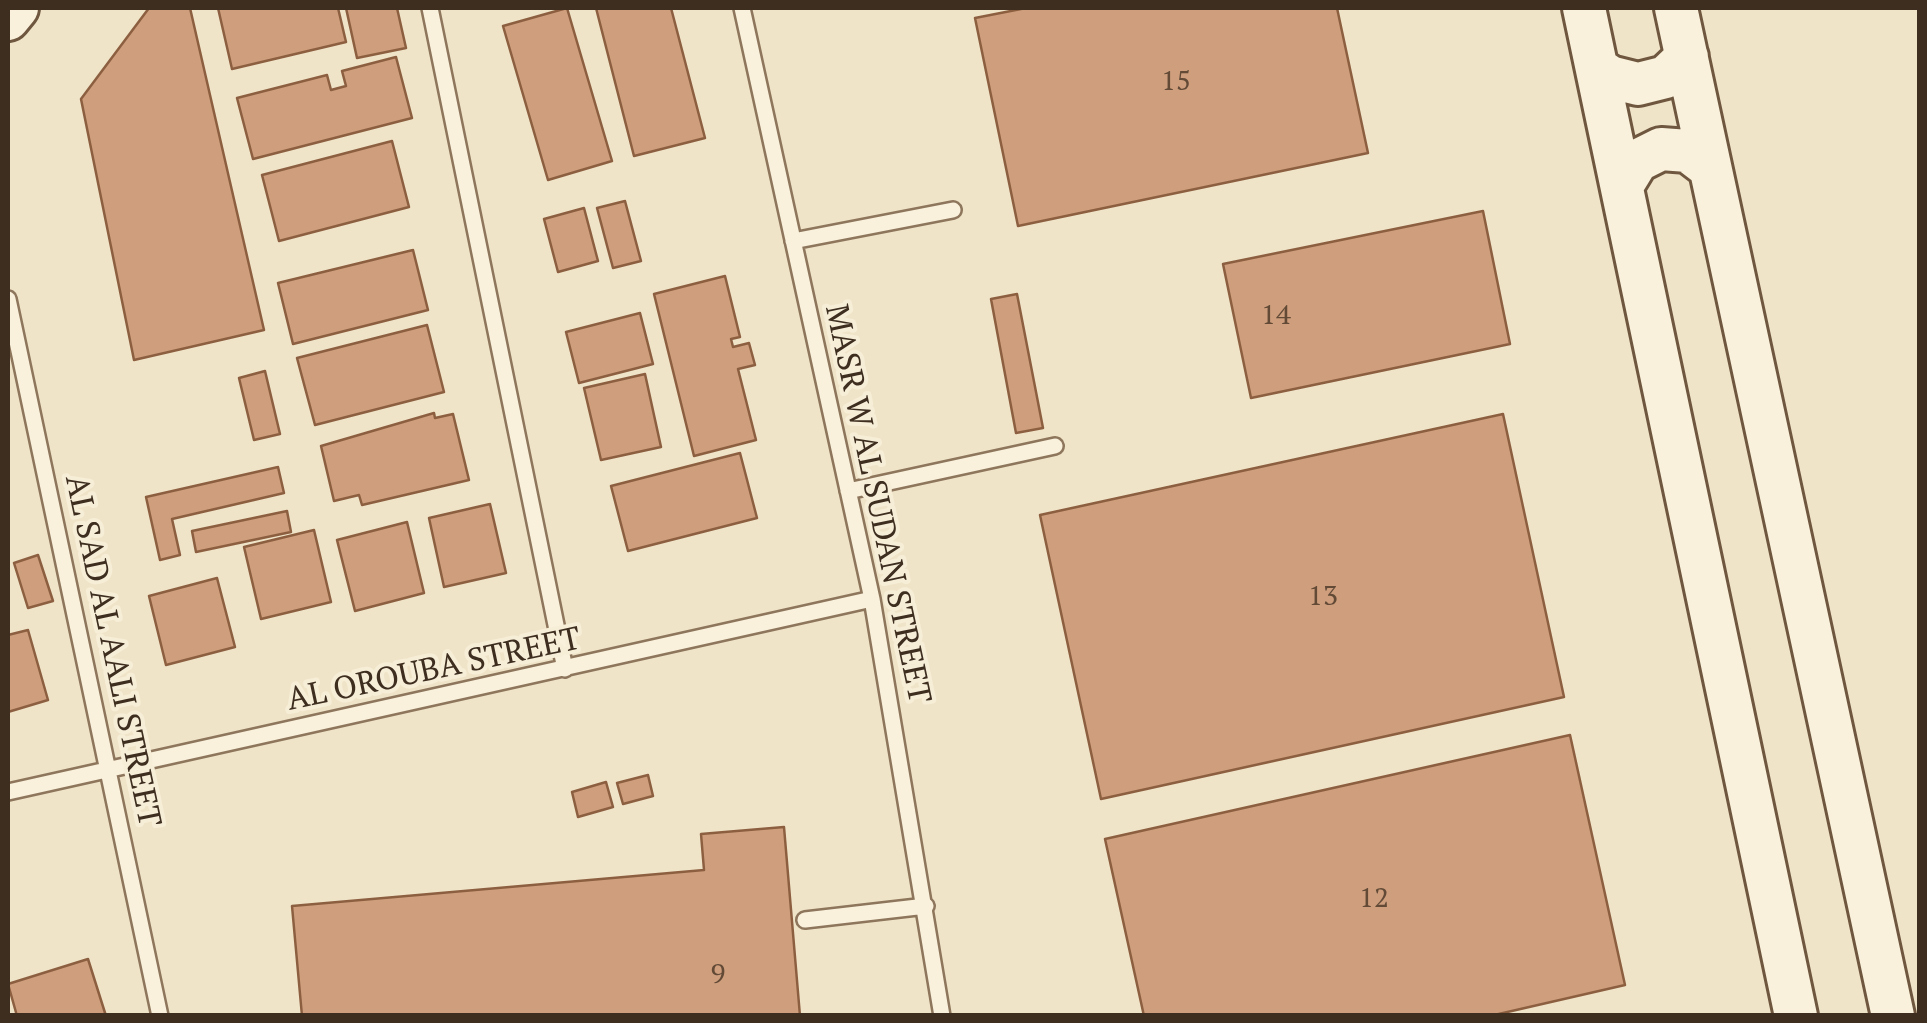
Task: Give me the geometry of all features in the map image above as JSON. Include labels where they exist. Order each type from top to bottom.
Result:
[{"type":"street","points":[[8,20],[17,8]]},
{"type":"street","points":[[1584,8],[1796,1016]]},
{"type":"street","points":[[1676,8],[1893,1016]]},
{"type":"street","points":[[1598,69],[1610,77],[1638,84],[1666,77],[1687,57]]},
{"type":"street","points":[[1622,184],[1637,161],[1661,149],[1688,151],[1709,167]]},
{"type":"lane","points":[[430,8],[565,669]]},
{"type":"lane","name":"MASR W AL SUDAN STREET","points":[[742,8],[872,599],[942,1016]]},
{"type":"lane","points":[[793,241],[954,210]]},
{"type":"lane","name":"AL SAD AL AALI STREET","points":[[8,298],[160,1016]]},
{"type":"lane","points":[[848,491],[1055,446]]},
{"type":"lane","name":"AL OROUBA STREET","points":[[8,792],[872,599]]},
{"type":"lane","points":[[805,920],[926,906]]},
{"type":"building","points":[[149,8],[190,8],[264,330],[134,360],[81,99]]},
{"type":"building","points":[[218,8],[338,8],[346,42],[232,69]]},
{"type":"building","points":[[346,8],[397,8],[406,48],[357,58]]},
{"type":"building","points":[[567,8],[612,161],[548,180],[503,26]]},
{"type":"building","points":[[596,8],[671,8],[705,138],[634,156]]},
{"type":"building","points":[[1026,8],[1337,8],[1368,153],[1018,226],[975,18]]},
{"type":"building","points":[[396,57],[412,118],[253,159],[237,98],[327,75],[331,90],[346,86],[342,71]]},
{"type":"building","points":[[392,141],[409,207],[279,241],[262,175]]},
{"type":"building","points":[[625,201],[641,261],[613,268],[597,208]]},
{"type":"building","points":[[584,208],[598,261],[558,272],[544,219]]},
{"type":"building","points":[[1483,211],[1510,344],[1251,398],[1223,264]]},
{"type":"building","points":[[413,250],[428,310],[293,344],[278,283]]},
{"type":"building","points":[[725,276],[740,337],[731,339],[733,347],[749,343],[755,365],[738,369],[756,440],[694,456],[654,294]]},
{"type":"building","points":[[1017,294],[1043,428],[1016,433],[991,299]]},
{"type":"building","points":[[640,313],[653,364],[579,383],[566,332]]},
{"type":"building","points":[[427,325],[444,392],[315,425],[297,358]]},
{"type":"building","points":[[265,371],[280,434],[254,440],[239,378]]},
{"type":"building","points":[[645,374],[661,447],[601,460],[584,388]]},
{"type":"building","points":[[434,413],[435,418],[453,414],[469,480],[362,505],[359,495],[334,501],[321,446]]},
{"type":"building","points":[[1503,414],[1564,697],[1101,799],[1040,515]]},
{"type":"building","points":[[740,453],[757,518],[628,551],[611,486]]},
{"type":"building","points":[[278,467],[284,493],[172,519],[180,555],[160,560],[146,497]]},
{"type":"building","points":[[490,504],[506,573],[444,587],[429,518]]},
{"type":"building","points":[[287,511],[291,532],[196,552],[192,531]]},
{"type":"building","points":[[407,522],[424,593],[355,611],[337,540]]},
{"type":"building","points":[[314,530],[331,602],[261,619],[244,547]]},
{"type":"building","points":[[38,555],[53,601],[28,608],[14,563]]},
{"type":"building","points":[[217,578],[235,647],[166,665],[149,596]]},
{"type":"building","points":[[28,630],[48,700],[8,712],[8,635]]},
{"type":"building","points":[[1570,735],[1625,985],[1490,1016],[1144,1016],[1105,839]]},
{"type":"building","points":[[648,775],[653,796],[623,804],[617,783]]},
{"type":"building","points":[[606,782],[613,807],[578,817],[572,792]]},
{"type":"building","points":[[784,827],[800,1016],[302,1016],[292,906],[704,870],[701,834]]},
{"type":"building","points":[[88,959],[106,1016],[17,1016],[8,984]]}]
